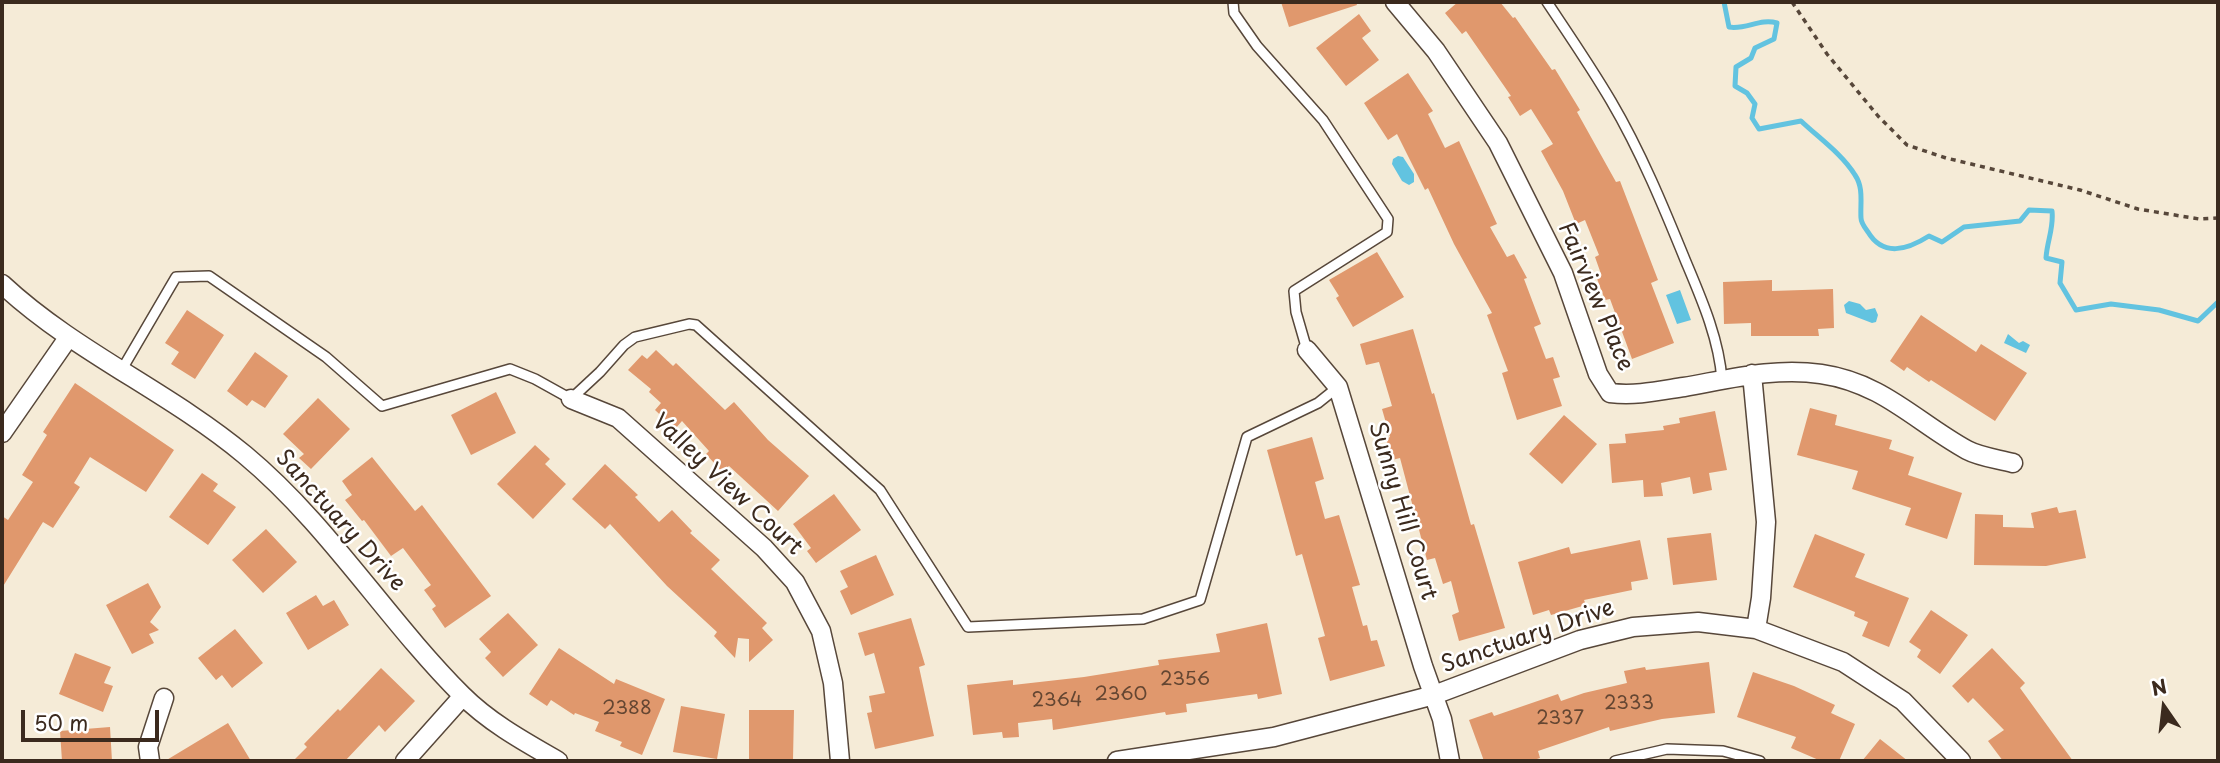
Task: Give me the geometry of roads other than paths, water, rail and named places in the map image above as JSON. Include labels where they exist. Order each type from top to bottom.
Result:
[{"type":"street","name":"Fairview Place","points":[[1395,2],[1436,51],[1498,143],[1563,273],[1598,374],[1610,393],[1633,396],[1752,374],[1802,372],[1846,379],[1894,400],[1969,452],[2013,463]]},
{"type":"street","name":"Sanctuary Drive","points":[[2,284],[68,338],[192,414],[246,456],[297,505],[463,696],[504,729],[558,761]]},
{"type":"street","points":[[2,433],[68,338]]},
{"type":"street","name":"Sunny Hill Court","points":[[1307,350],[1338,387],[1423,666],[1442,719],[1450,761]]},
{"type":"street","points":[[1752,374],[1766,522],[1756,629]]},
{"type":"street","name":"Valley View Court","points":[[571,399],[618,418],[764,548],[795,582],[821,631],[833,683],[840,761]]},
{"type":"street","name":"Sanctuary Drive","points":[[1117,761],[1274,737],[1434,695],[1580,640],[1633,627],[1698,622],[1756,629],[1843,662],[1903,701],[1961,761]]},
{"type":"street","points":[[405,761],[463,696]]},
{"type":"street","points":[[150,761],[148,747],[164,698]]},
{"type":"lane","points":[[1233,2],[1234,13],[1256,46],[1323,120],[1388,219],[1387,232],[1294,291],[1296,312],[1307,350]]},
{"type":"lane","points":[[1547,2],[1612,102],[1642,160],[1669,219],[1709,320],[1721,359],[1723,380]]},
{"type":"lane","points":[[121,370],[176,277],[209,276],[326,358],[382,406],[510,369],[571,399],[635,337],[689,324],[696,325],[880,490],[968,627],[1143,618],[1200,600],[1247,438],[1318,403],[1338,387]]},
{"type":"lane","points":[[1615,761],[1667,749],[1723,751],[1760,761]]},
{"type":"water","points":[[1403,157],[1414,174],[1414,182],[1409,185],[1402,181],[1392,164],[1393,159]]},
{"type":"water","points":[[1680,290],[1691,320],[1677,324],[1666,295]]},
{"type":"water","points":[[1849,301],[1860,304],[1866,310],[1875,308],[1878,315],[1876,322],[1872,323],[1846,313],[1844,305]]},
{"type":"water","points":[[2008,334],[2019,343],[2023,341],[2030,345],[2026,353],[2004,343]]},
{"type":"waterway","points":[[1724,2],[1729,27],[1777,23],[1774,39],[1755,48],[1751,58],[1736,67],[1735,86],[1747,93],[1755,104],[1752,118],[1759,129],[1801,121],[1837,153],[1858,180],[1864,227],[1881,245],[1896,249],[1912,245],[1929,236],[1942,242],[1964,227],[2020,221],[2029,210],[2052,211],[2046,258],[2062,262],[2060,283],[2076,310],[2111,304],[2159,310],[2198,321],[2218,302]]}]
